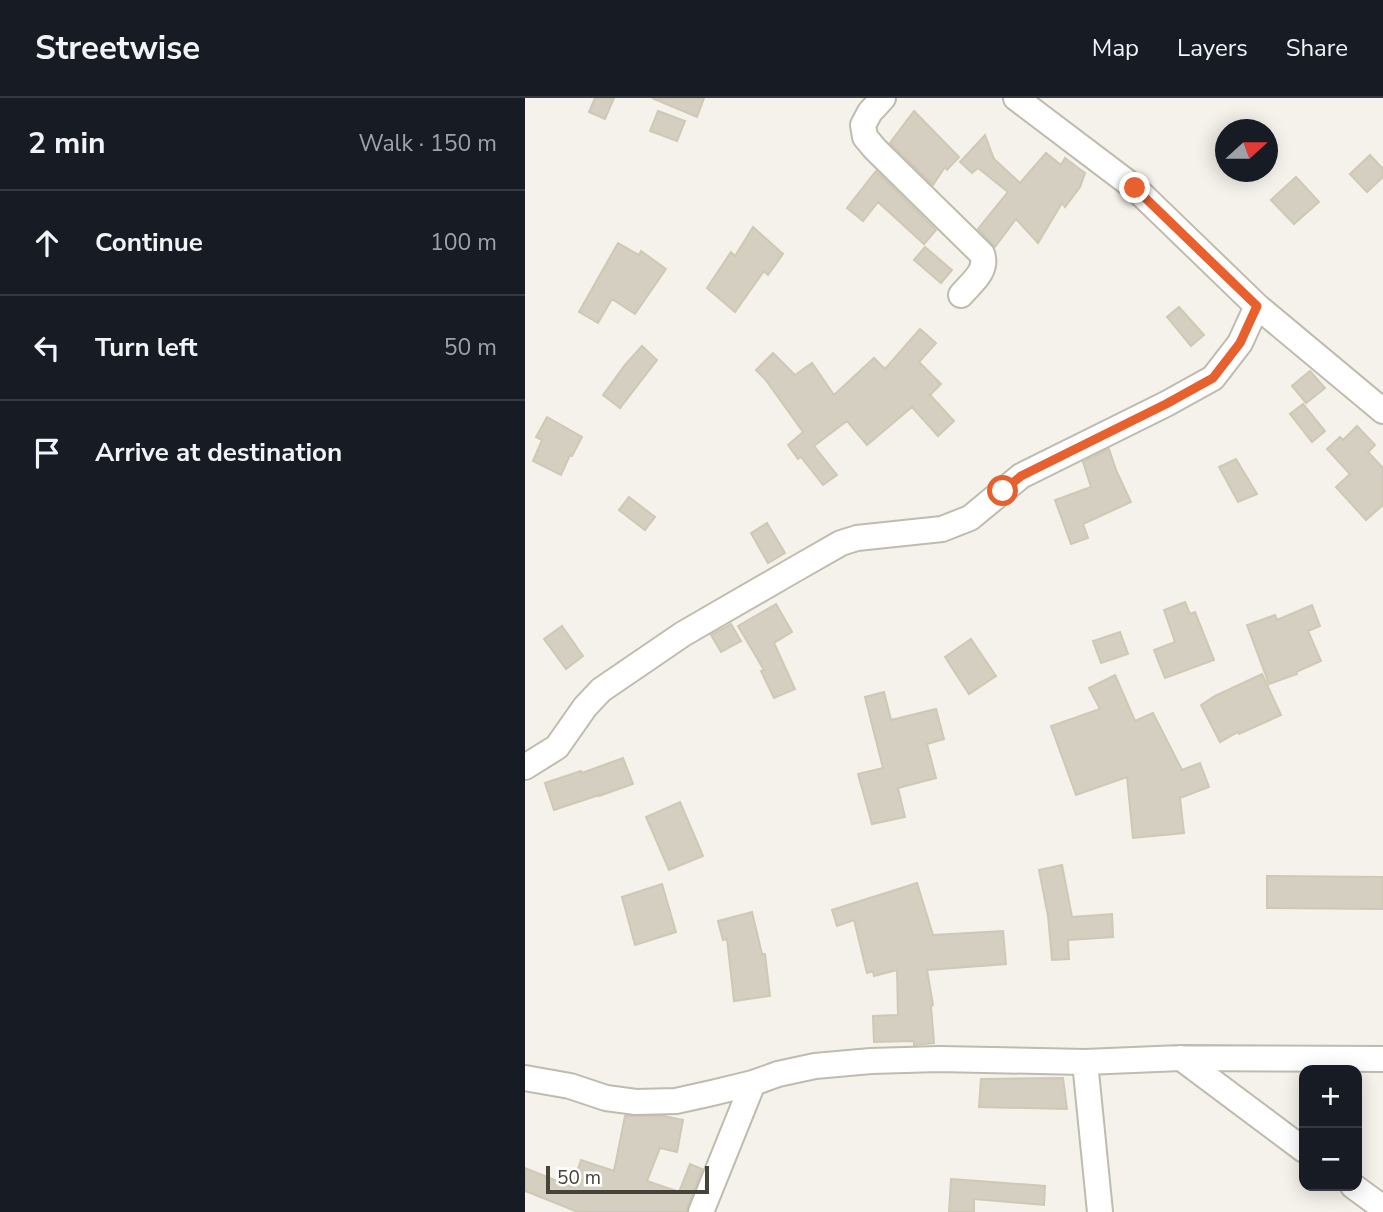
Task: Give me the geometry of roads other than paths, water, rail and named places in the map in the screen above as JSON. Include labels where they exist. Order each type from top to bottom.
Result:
[{"type":"street","points":[[883,98],[863,125],[865,137],[982,254],[984,268],[961,295]]},
{"type":"street","points":[[1016,98],[1135,188],[1257,306],[1383,411]]},
{"type":"street","points":[[525,766],[557,747],[585,707],[601,690],[683,634],[841,543],[857,538],[941,529],[970,518],[1021,476],[1213,378],[1240,343],[1257,306]]},
{"type":"street","points":[[1181,1058],[1299,1146]]},
{"type":"street","points":[[525,1078],[570,1086],[606,1098],[636,1102],[675,1101],[815,1066],[871,1061],[1383,1059]]},
{"type":"street","points":[[1086,1062],[1100,1212]]},
{"type":"street","points":[[701,1212],[753,1083]]},
{"type":"street","points":[[1360,1191],[1383,1208]]}]
